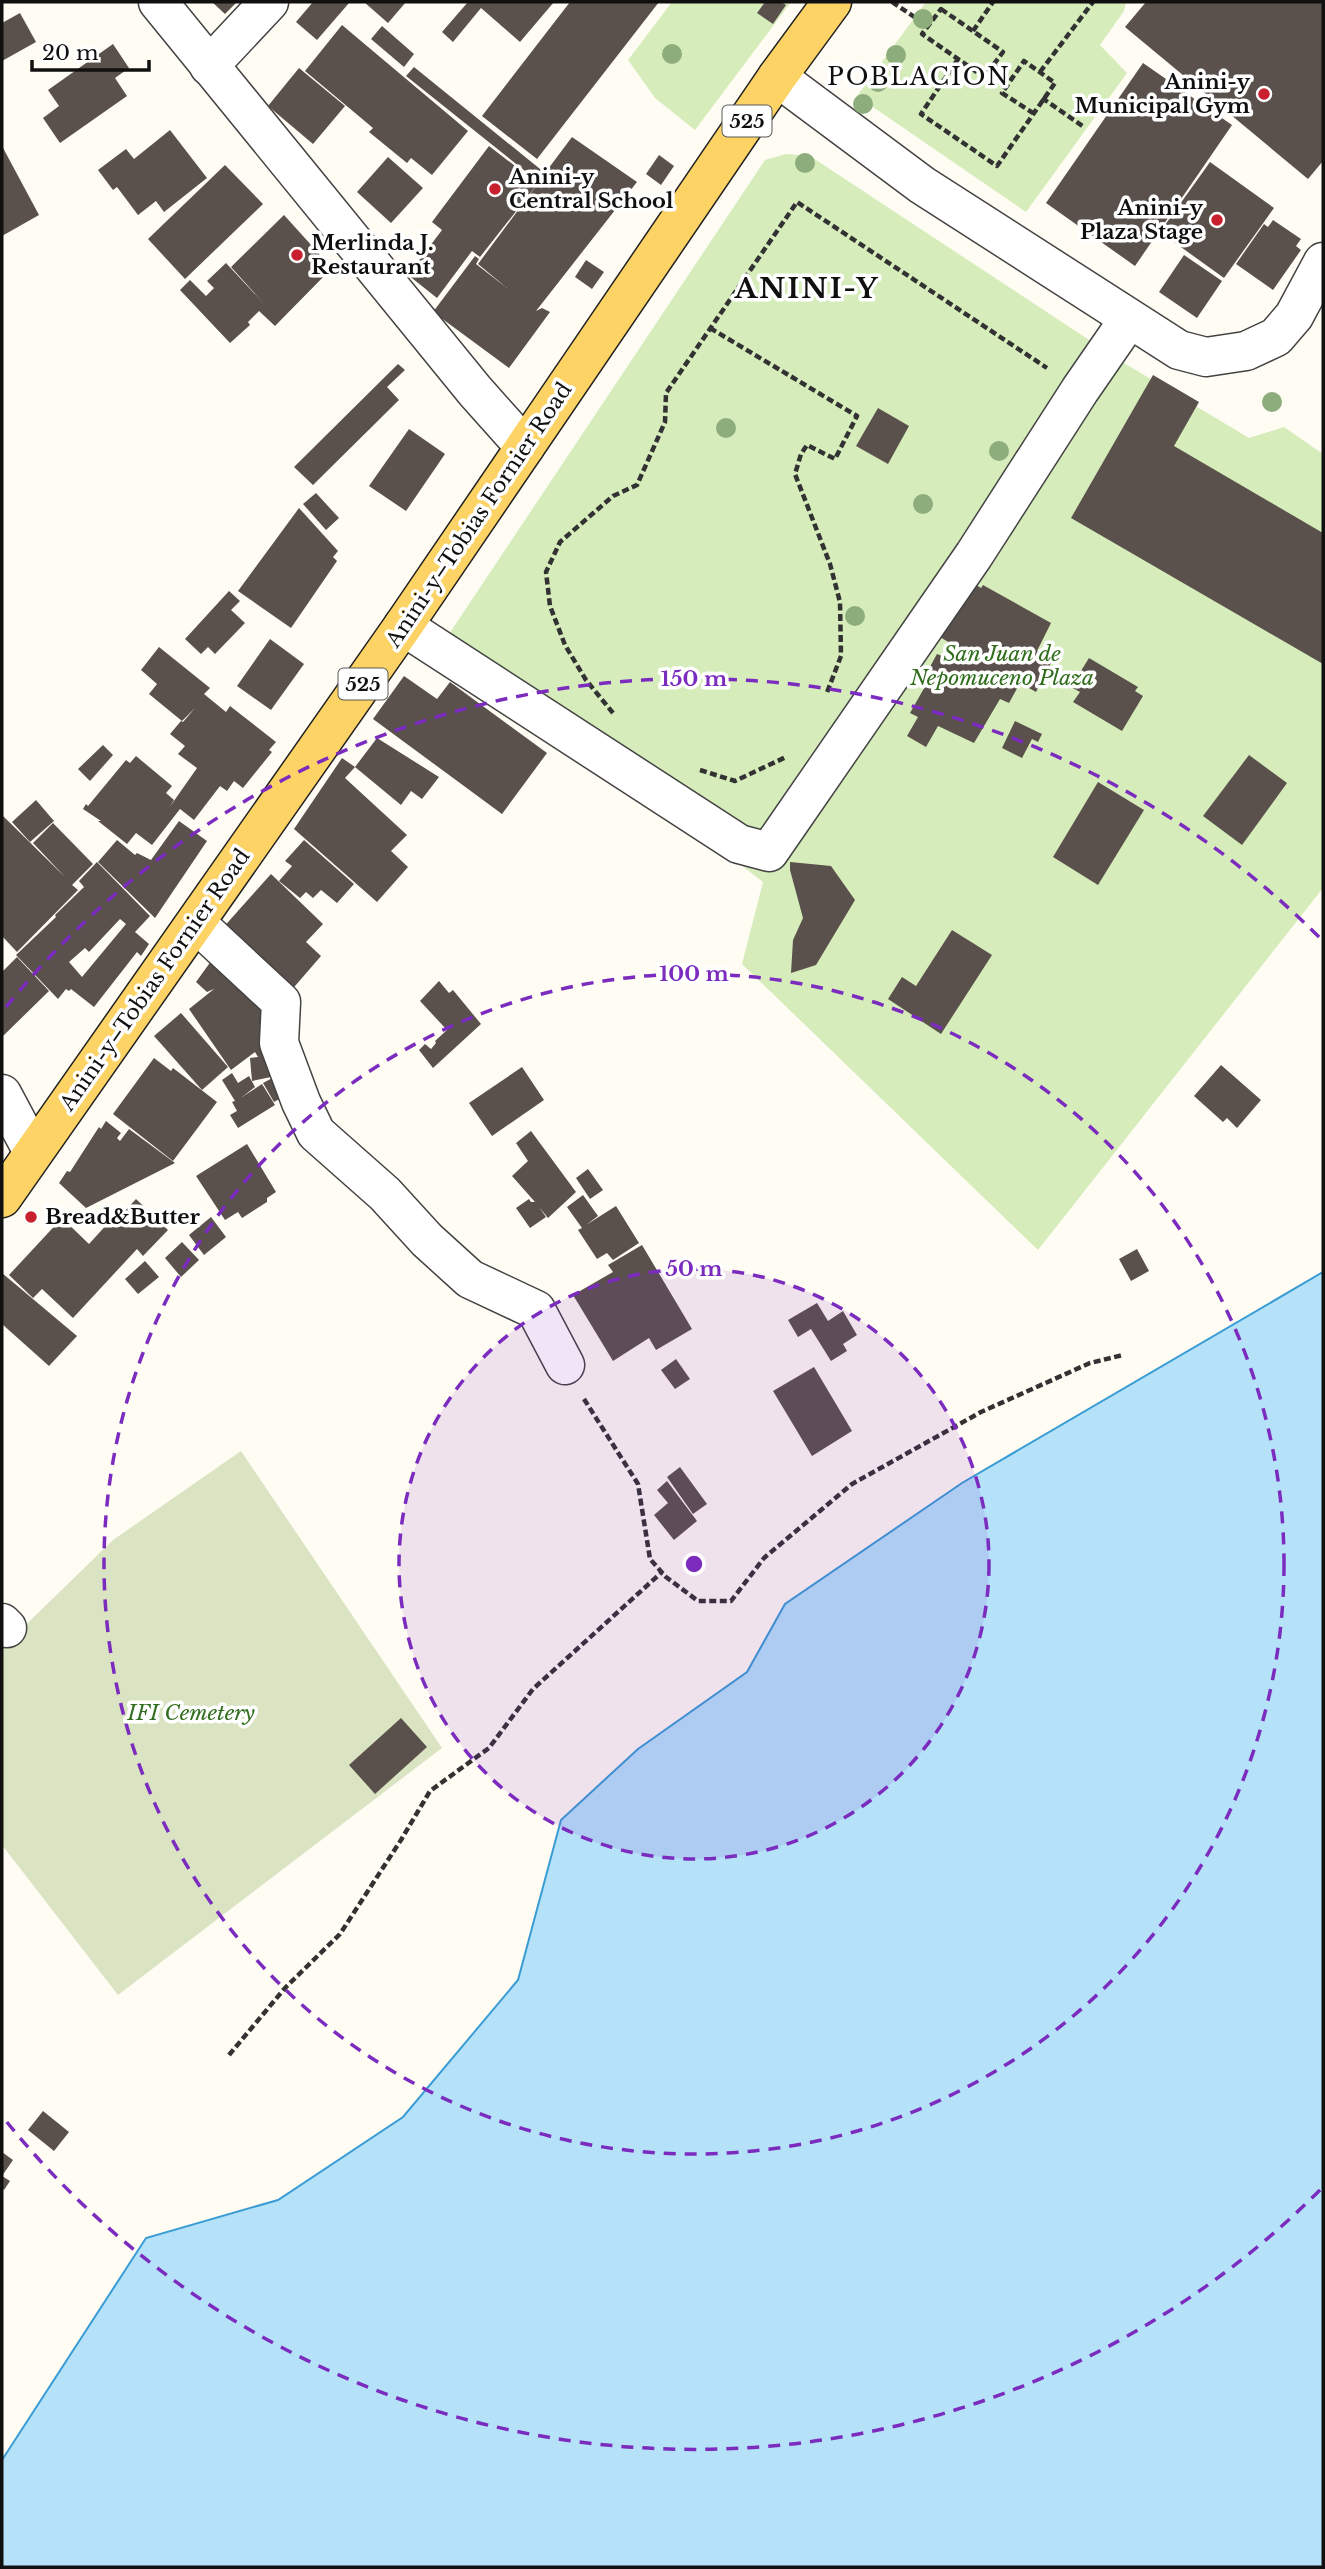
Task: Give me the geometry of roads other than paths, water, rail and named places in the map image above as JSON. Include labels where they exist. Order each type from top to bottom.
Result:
[{"type":"main road","name":"Anini-y–Tobias Fornier Road","points":[[2,1198],[197,923],[777,77],[832,2]]},
{"type":"street","points":[[158,2],[475,391],[525,447]]},
{"type":"street","points":[[209,66],[269,2]]},
{"type":"street","points":[[777,77],[922,185],[1179,351],[1206,357],[1246,351],[1276,337],[1294,316],[1323,261]]},
{"type":"street","points":[[403,626],[739,844],[769,852],[974,555],[1129,319]]},
{"type":"street","points":[[197,923],[281,1002],[279,1043],[316,1133],[385,1194],[427,1240],[470,1279],[536,1310],[565,1365]]},
{"type":"street","points":[[2,1094],[33,1152]]},
{"type":"water","points":[[1323,1272],[1323,2567],[2,2567],[2,2460],[146,2238],[278,2200],[403,2117],[518,1980],[561,1820],[638,1749],[747,1672],[785,1604],[962,1483]]},
{"type":"place","name":"Anini-y Municipal Gym","points":[[1264,94]]},
{"type":"place","name":"Anini-y Central School","points":[[495,189]]},
{"type":"place","name":"Anini-y Plaza Stage","points":[[1217,220]]},
{"type":"place","name":"Merlinda J. Restaurant","points":[[297,255]]},
{"type":"place","name":"Bread&Butter","points":[[31,1217]]},
{"type":"district","name":"POBLACION","points":[[919,77]]},
{"type":"district","name":"ANINI-Y","points":[[807,288]]},
{"type":"park label","name":"San Juan de Nepomuceno Plaza","points":[[1002,666]]},
{"type":"park label","name":"IFI Cemetery","points":[[191,1713]]}]
